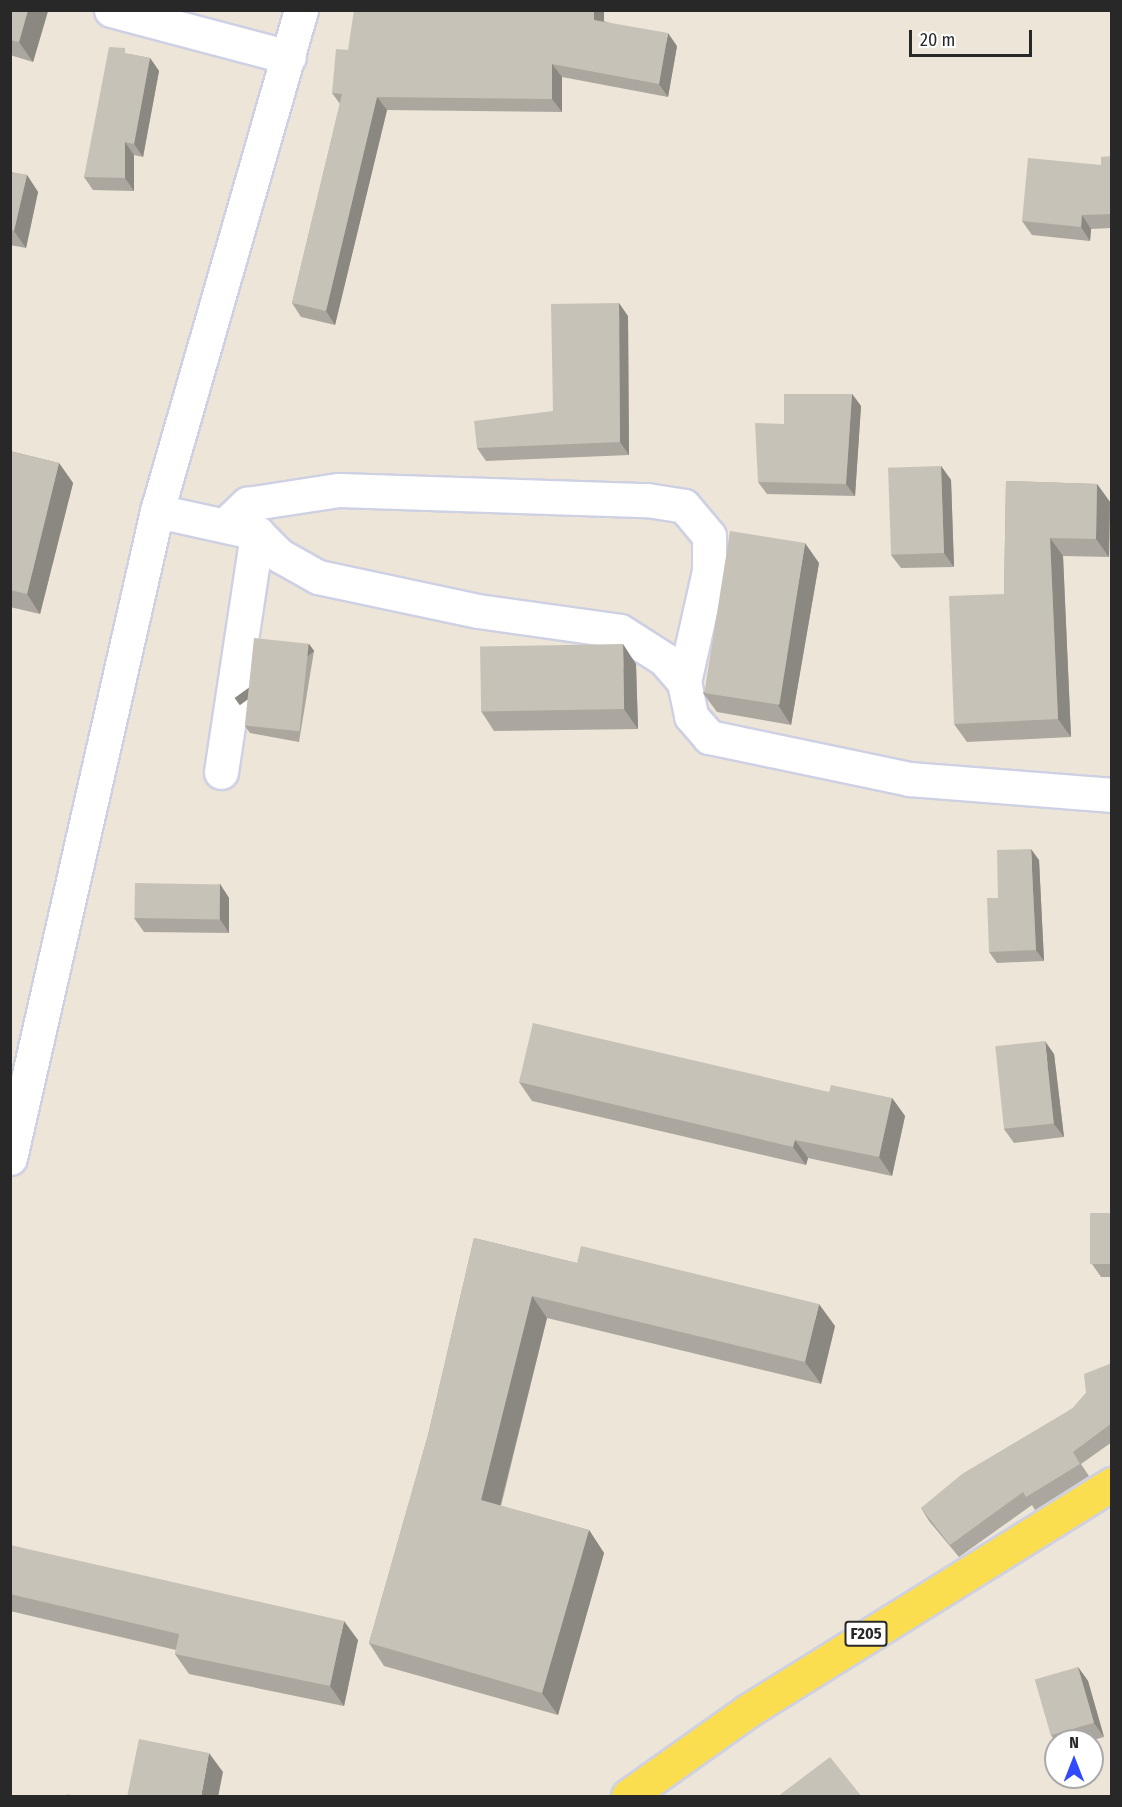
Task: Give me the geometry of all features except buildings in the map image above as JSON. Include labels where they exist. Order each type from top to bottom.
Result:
[{"type":"main road","name":"F205","points":[[628,1797],[758,1703],[1112,1484]]},
{"type":"street","points":[[111,10],[289,57]]},
{"type":"street","points":[[10,1158],[157,511],[301,10]]},
{"type":"street","points":[[227,523],[247,504],[339,490],[647,500],[684,506],[709,536],[709,571],[684,682],[692,716],[709,737],[910,779],[1112,795]]},
{"type":"street","points":[[157,511],[227,523],[257,533],[279,555],[318,577],[478,611],[620,632],[664,659],[684,682]]},
{"type":"street","points":[[220,772],[257,533]]}]
